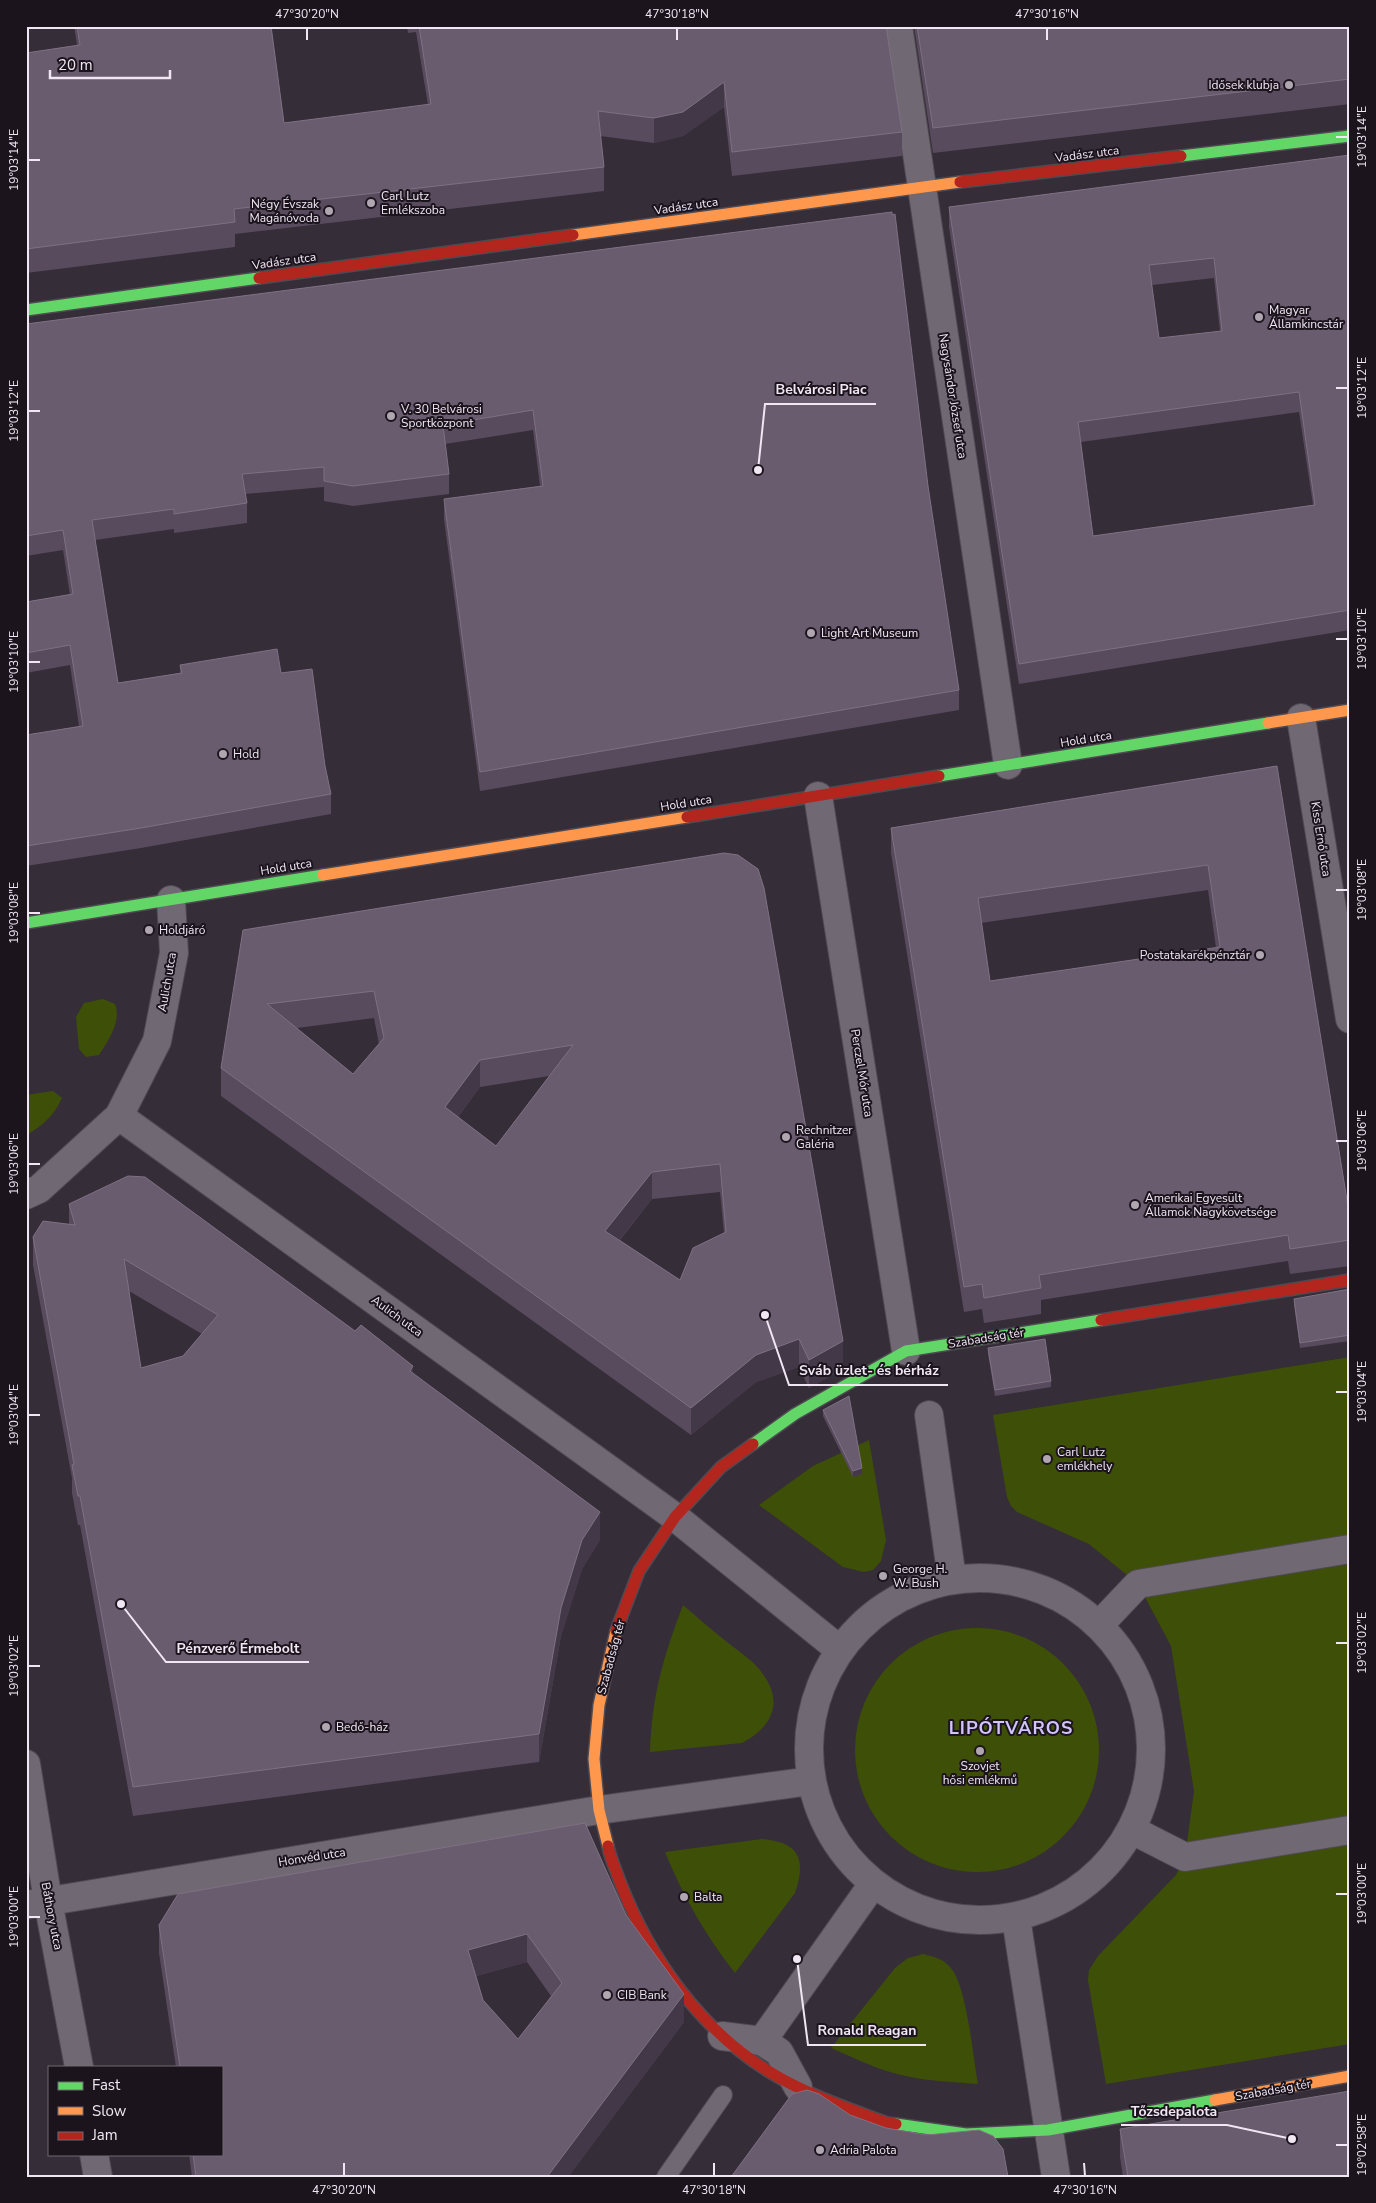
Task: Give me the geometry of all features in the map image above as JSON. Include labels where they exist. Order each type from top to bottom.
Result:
[{"type":"street","name":"Nagysándor József utca","points":[[898,26],[1008,765]]},
{"type":"street","name":"Vadász utca","points":[[26,310],[922,187],[1350,136]]},
{"type":"street","name":"Hold utca","points":[[26,923],[1350,710]]},
{"type":"street","name":"Kiss Ernő utca","points":[[1301,718],[1350,1019]]},
{"type":"street","name":"Perczel Mór utca","points":[[818,796],[906,1351]]},
{"type":"street","name":"Aulich utca","points":[[26,1195],[39,1189],[119,1116],[157,1042],[174,953],[172,900]]},
{"type":"street","name":"Aulich utca","points":[[119,1116],[675,1517]]},
{"type":"street","name":"Szabadság tér","points":[[1350,1280],[906,1351],[795,1414],[721,1467],[675,1517],[639,1571],[614,1636],[599,1705],[594,1759],[599,1810],[609,1852],[629,1904],[653,1952],[689,2000],[722,2036],[768,2071],[820,2098],[887,2123],[966,2134],[1048,2130],[1350,2076]]},
{"type":"street","points":[[929,1415],[952,1579]]},
{"type":"street","points":[[675,1517],[840,1650]]},
{"type":"street","points":[[1100,1624],[1138,1584],[1350,1549]]},
{"type":"street","points":[[1005,1578],[1048,1591],[1056,1594],[1100,1624],[1133,1670],[1151,1725],[1150,1779],[1132,1830],[1103,1870],[1096,1876],[1063,1900],[1016,1918],[966,1921],[916,1909],[873,1884],[845,1855],[823,1820],[811,1781],[809,1735],[812,1717],[818,1690],[840,1650],[870,1616],[909,1592],[952,1579],[1005,1578]]},
{"type":"street","name":"Báthory utca","points":[[26,1764],[37,1903],[79,2066]]},
{"type":"street","points":[[599,1810],[811,1781]]},
{"type":"street","name":"Honvéd utca","points":[[37,1903],[599,1810]]},
{"type":"street","points":[[1132,1830],[1185,1857],[1350,1830]]},
{"type":"street","points":[[762,2041],[873,1884]]},
{"type":"street","points":[[1016,1918],[1056,2177]]},
{"type":"street","points":[[722,2036],[762,2041],[779,2052],[798,2087]]},
{"type":"street","points":[[94,2156],[98,2177]]},
{"type":"lane","points":[[666,2177],[723,2095]]},
{"type":"green space","points":[[103,999],[115,1004],[117,1017],[115,1024],[110,1037],[99,1055],[86,1057],[79,1049],[76,1017],[84,1003]]},
{"type":"green space","points":[[53,1091],[62,1098],[56,1109],[47,1120],[26,1135],[26,1095]]},
{"type":"green space","points":[[1350,1357],[1350,2044],[1106,2084],[1088,1980],[1089,1970],[1098,1956],[1176,1875],[1185,1857],[1194,1791],[1171,1646],[1138,1584],[1089,1544],[1017,1512],[1011,1506],[1007,1497],[993,1415]]},
{"type":"green space","points":[[869,1440],[886,1540],[881,1561],[873,1570],[864,1572],[843,1567],[759,1505],[813,1466]]},
{"type":"green space","points":[[683,1605],[759,1669],[772,1691],[772,1711],[762,1729],[742,1743],[650,1752],[656,1694],[670,1642]]},
{"type":"green space","points":[[977,1628],[1001,1631],[1024,1638],[1045,1649],[1063,1664],[1078,1682],[1089,1703],[1096,1726],[1099,1750],[1096,1774],[1089,1797],[1078,1818],[1063,1836],[1045,1851],[1024,1862],[1001,1869],[977,1872],[953,1869],[930,1862],[909,1851],[891,1836],[876,1818],[865,1797],[858,1774],[855,1750],[858,1726],[865,1703],[876,1682],[891,1664],[909,1649],[930,1638],[953,1631]]},
{"type":"green space","points":[[762,1839],[784,1844],[791,1848],[799,1861],[799,1881],[795,1893],[735,1973],[696,1915],[679,1884],[665,1852]]},
{"type":"green space","points":[[923,1954],[938,1958],[944,1962],[956,1976],[965,2005],[978,2084],[929,2080],[892,2073],[831,2048],[895,1968],[908,1958]]},
{"type":"building","points":[[77,26],[271,26],[284,123],[431,104],[419,26],[886,26],[902,132],[732,152],[724,82],[683,112],[654,118],[598,111],[604,167],[234,209],[235,222],[26,249],[26,53],[80,45]]},
{"type":"building","points":[[917,26],[1350,26],[1350,79],[933,128]]},
{"type":"building","points":[[1350,155],[1350,610],[1019,664],[949,207]],"holes":[[[1214,258],[1222,331],[1159,338],[1149,265]],[[1299,392],[1315,505],[1093,536],[1078,422]]]},
{"type":"building","points":[[892,212],[892,215],[895,214],[928,486],[959,690],[480,772],[444,499],[543,486],[533,410],[443,425],[449,474],[353,486],[324,481],[324,467],[242,474],[247,503],[174,514],[174,509],[92,520],[118,683],[182,673],[180,665],[277,649],[281,673],[312,669],[325,766],[331,794],[141,828],[26,846],[26,735],[83,726],[70,645],[26,653],[26,602],[73,594],[63,530],[26,536],[26,324]]},
{"type":"building","points":[[1277,766],[1350,1219],[1350,1240],[1290,1249],[1288,1235],[1039,1275],[1041,1288],[984,1298],[982,1284],[964,1287],[891,828]],"holes":[[[1208,865],[1220,947],[990,981],[978,898]]]},
{"type":"building","points":[[724,853],[738,855],[758,869],[764,888],[843,1341],[809,1360],[799,1339],[756,1355],[691,1408],[221,1068],[243,930]],"holes":[[[374,991],[384,1038],[353,1074],[267,1004]],[[573,1045],[496,1146],[445,1107],[480,1060]],[[720,1164],[726,1232],[693,1248],[680,1280],[605,1231],[652,1172]]]},
{"type":"building","points":[[128,1176],[145,1177],[355,1331],[361,1325],[413,1366],[410,1371],[600,1512],[582,1540],[561,1608],[539,1734],[133,1787],[80,1496],[78,1496],[72,1465],[74,1464],[33,1237],[43,1221],[75,1225],[69,1204]],"holes":[[[124,1259],[218,1315],[183,1356],[141,1368]]]},
{"type":"building","points":[[1350,1289],[1350,1335],[1300,1343],[1294,1299]]},
{"type":"building","points":[[1045,1339],[1051,1381],[995,1390],[988,1348]]},
{"type":"building","points":[[849,1396],[862,1468],[853,1471],[823,1410]]},
{"type":"building","points":[[585,1823],[626,1915],[684,1994],[547,2177],[196,2177],[193,2156],[222,2156],[222,2066],[180,2066],[159,1925],[178,1894]],"holes":[[[527,1934],[562,1983],[518,2039],[483,2000],[468,1950]]]},
{"type":"building","points":[[807,2090],[819,2094],[850,2115],[886,2128],[927,2135],[979,2130],[993,2136],[1003,2149],[1008,2177],[731,2177],[792,2094]]},
{"type":"building","points":[[1350,2091],[1350,2177],[1128,2177],[1120,2129]]},
{"type":"traffic: fast","points":[[1181,156],[1350,136]]},
{"type":"traffic: fast","points":[[26,310],[259,278]]},
{"type":"traffic: fast","points":[[939,776],[1268,723]]},
{"type":"traffic: fast","points":[[26,923],[323,875]]},
{"type":"traffic: fast","points":[[753,1444],[795,1414],[906,1351],[1101,1320]]},
{"type":"traffic: fast","points":[[896,2124],[966,2134],[1048,2130],[1215,2100]]},
{"type":"traffic: slow","points":[[573,235],[960,182]]},
{"type":"traffic: slow","points":[[1268,723],[1350,710]]},
{"type":"traffic: slow","points":[[323,875],[687,817]]},
{"type":"traffic: slow","points":[[608,1846],[599,1810],[594,1759],[599,1705],[616,1631]]},
{"type":"traffic: slow","points":[[1215,2100],[1350,2076]]},
{"type":"traffic: jam","points":[[960,182],[1181,156]]},
{"type":"traffic: jam","points":[[259,278],[573,235]]},
{"type":"traffic: jam","points":[[687,817],[939,776]]},
{"type":"traffic: jam","points":[[1101,1320],[1350,1280]]},
{"type":"traffic: jam","points":[[616,1631],[639,1571],[675,1517],[721,1467],[753,1444]]},
{"type":"traffic: jam","points":[[608,1846],[632,1910],[661,1963],[698,2012],[720,2034],[743,2054],[797,2087],[857,2112],[887,2123],[896,2124]]},
{"type":"place","name":"Idősek klubja","points":[[1289,85]]},
{"type":"place","name":"Carl Lutz Emlékszoba","points":[[371,203]]},
{"type":"place","name":"Négy Évszak Magánóvoda","points":[[329,211]]},
{"type":"place","name":"Magyar Államkincstár","points":[[1259,317]]},
{"type":"place","name":"V. 30 Belvárosi Sportközpont","points":[[391,416]]},
{"type":"place","name":"Belvárosi Piac","points":[[758,470]]},
{"type":"place","name":"Light Art Museum","points":[[811,633]]},
{"type":"place","name":"Hold","points":[[223,754]]},
{"type":"place","name":"Holdjáró","points":[[149,930]]},
{"type":"place","name":"Postatakarékpénztár","points":[[1260,955]]},
{"type":"place","name":"Rechnitzer Galéria","points":[[786,1137]]},
{"type":"place","name":"Amerikai Egyesült Államok Nagykövetsége","points":[[1135,1205]]},
{"type":"place","name":"Sváb üzlet- és bérház","points":[[765,1315]]},
{"type":"place","name":"Carl Lutz emlékhely","points":[[1047,1459]]},
{"type":"place","name":"George H. W. Bush","points":[[883,1576]]},
{"type":"place","name":"Pénzverő Érmebolt","points":[[121,1604]]},
{"type":"place","name":"Bedő-ház","points":[[326,1727]]},
{"type":"place","name":"Szovjet hősi emlékmű","points":[[980,1751]]},
{"type":"place","name":"Balta","points":[[684,1897]]},
{"type":"place","name":"Ronald Reagan","points":[[797,1959]]},
{"type":"place","name":"CIB Bank","points":[[607,1995]]},
{"type":"place","name":"Tőzsdepalota","points":[[1292,2139]]},
{"type":"place","name":"Adria Palota","points":[[820,2150]]},
{"type":"district","name":"LIPÓTVÁROS","points":[[1011,1728]]}]
